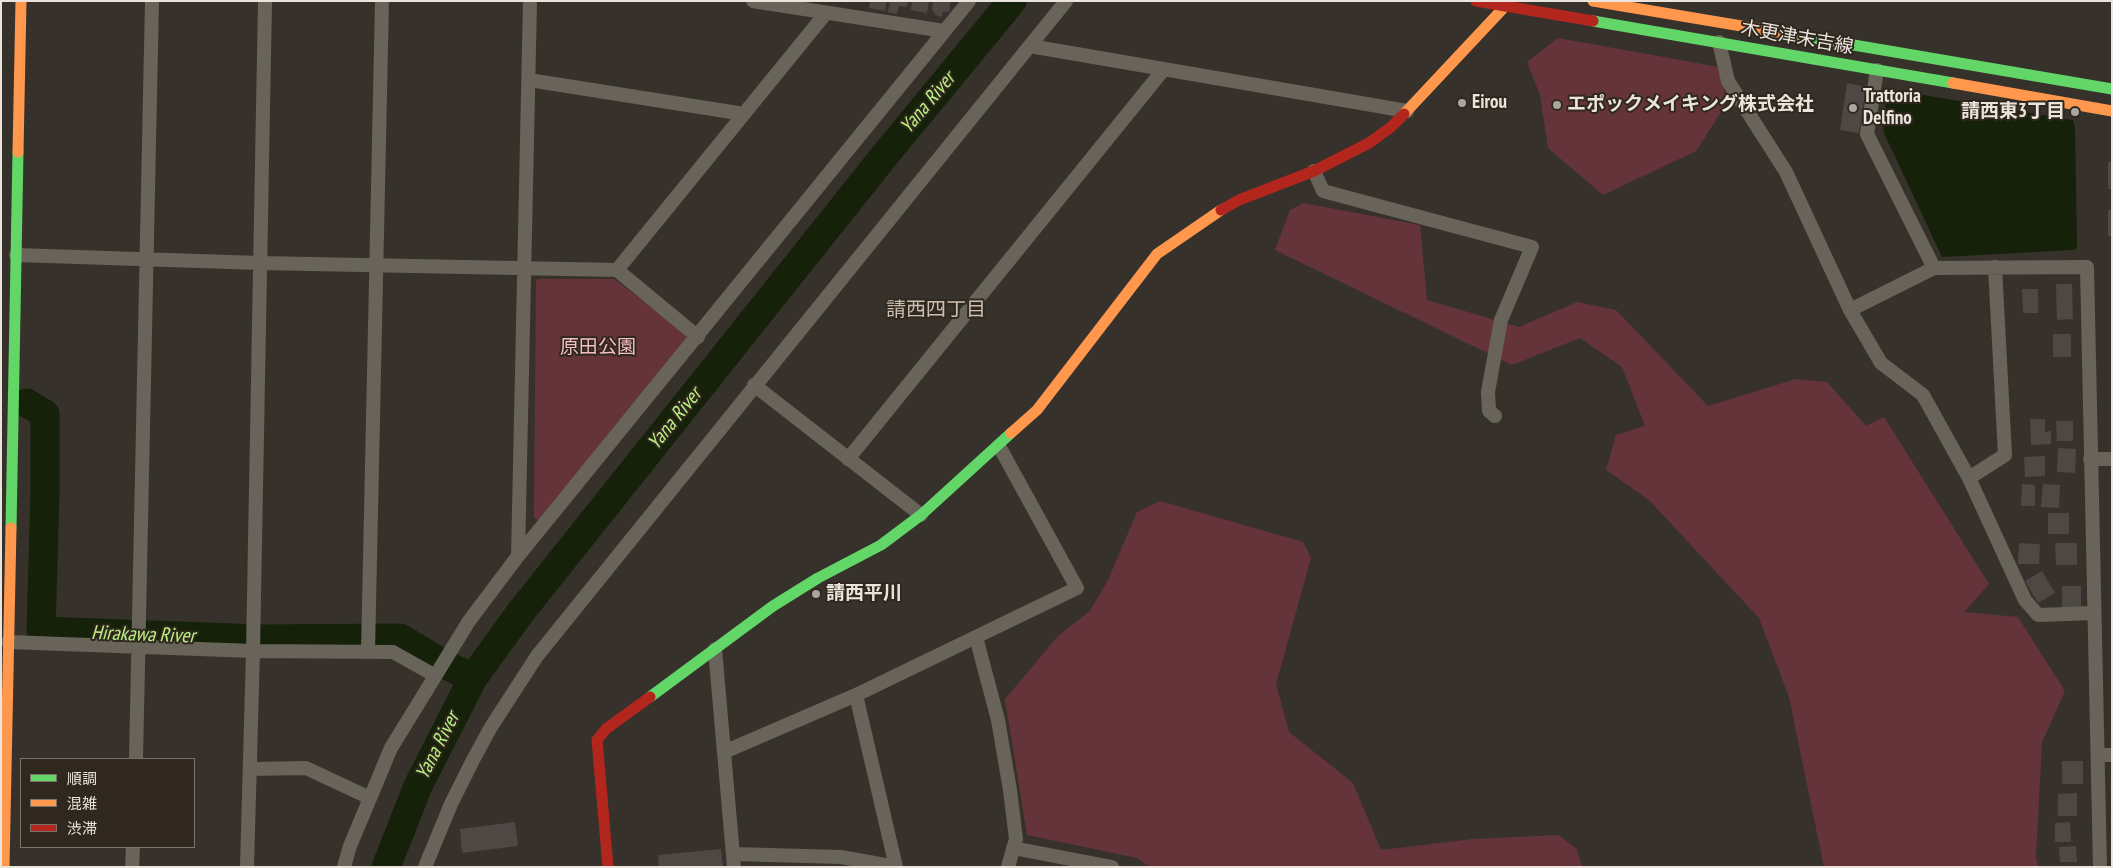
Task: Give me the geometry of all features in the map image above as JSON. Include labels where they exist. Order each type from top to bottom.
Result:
[{"type":"main road","points":[[4,867],[12,452],[8,365],[16,256],[21,1]]},
{"type":"main road","name":"木更津末吉線","points":[[1476,1],[1508,4],[2112,111]]},
{"type":"main road","name":"木更津末吉線","points":[[1593,1],[2112,89]]},
{"type":"main road","points":[[608,867],[597,740],[606,729],[773,606],[818,578],[881,545],[921,516],[1037,410],[1157,254],[1198,224],[1239,200],[1314,171],[1369,143],[1391,127],[1407,111],[1508,4]]},
{"type":"main road","points":[[1,436],[12,452]]},
{"type":"street","points":[[136,758],[152,1]]},
{"type":"street","points":[[247,867],[265,1]]},
{"type":"street","points":[[368,643],[382,1]]},
{"type":"street","points":[[518,556],[530,1]]},
{"type":"street","points":[[753,1],[944,31]]},
{"type":"street","points":[[344,867],[391,748],[469,621],[518,556],[698,337],[969,1]]},
{"type":"street","points":[[425,867],[451,804],[491,727],[537,656],[1066,1]]},
{"type":"street","points":[[617,270],[826,13]]},
{"type":"street","points":[[1719,42],[1728,80],[1786,172],[1850,310],[1881,363],[1923,395],[1969,478],[2025,600],[2038,615],[2094,613]]},
{"type":"street","points":[[1030,46],[1407,111]]},
{"type":"street","points":[[848,458],[1164,69]]},
{"type":"street","points":[[1877,70],[1867,134],[1934,268]]},
{"type":"street","points":[[529,80],[744,114]]},
{"type":"street","points":[[1314,171],[1323,191],[1532,247],[1501,320],[1488,392],[1489,411],[1495,416]]},
{"type":"street","points":[[16,256],[617,270],[698,337]]},
{"type":"street","points":[[1969,478],[2005,455],[1995,267]]},
{"type":"street","points":[[1850,310],[1934,268],[2087,267],[2094,613],[2105,755],[2100,867]]},
{"type":"street","points":[[754,385],[921,516]]},
{"type":"street","points":[[724,752],[856,695],[1077,588],[999,446]]},
{"type":"street","points":[[2090,459],[2112,459]]},
{"type":"street","points":[[976,637],[998,720],[1016,839],[1008,867]]},
{"type":"street","points":[[8,642],[139,644],[253,642],[368,643],[440,667]]},
{"type":"street","points":[[715,649],[734,860],[841,857],[896,867],[856,695]]},
{"type":"street","points":[[250,769],[306,768],[370,798]]},
{"type":"street","points":[[132,867],[133,848]]},
{"type":"street","points":[[1013,848],[1112,867]]},
{"type":"green space","points":[[1558,38],[1724,68],[1725,106],[1696,151],[1603,195],[1548,148],[1540,95],[1527,62]]},
{"type":"green space","points":[[1303,203],[1420,225],[1427,300],[1519,327],[1577,302],[1616,310],[1708,406],[1796,379],[1827,382],[1866,426],[1884,417],[1989,584],[1964,612],[2018,617],[2065,691],[2042,742],[2036,856],[2038,867],[1824,867],[1789,697],[1759,618],[1649,500],[1606,470],[1616,435],[1645,426],[1622,367],[1580,338],[1512,365],[1275,250],[1290,210]]},
{"type":"green space","name":"原田公園","points":[[614,279],[687,334],[685,342],[538,520],[534,518],[536,280]]},
{"type":"green space","points":[[1160,501],[1303,542],[1311,558],[1276,684],[1289,732],[1353,783],[1381,850],[1473,839],[1558,835],[1577,849],[1582,867],[1150,867],[1137,858],[1027,835],[1005,699],[1058,636],[1090,611],[1108,580],[1137,512]]},
{"type":"shaded area","points":[[1887,91],[1899,91],[2073,120],[2075,127],[2077,248],[2073,250],[1942,257],[1884,133]]},
{"type":"building","points":[[870,1],[887,1],[885,11],[869,8]]},
{"type":"building","points":[[890,1],[908,1],[907,7],[899,6],[897,14],[888,12]]},
{"type":"building","points":[[912,1],[929,1],[927,13],[911,10]]},
{"type":"building","points":[[933,1],[951,1],[949,12],[943,12],[942,17],[935,15],[935,12],[932,11]]},
{"type":"building","name":"Trattoria Delfino","points":[[1847,83],[1866,87],[1859,133],[1840,130]]},
{"type":"building","points":[[2108,162],[2112,162],[2112,189],[2108,189]]},
{"type":"building","points":[[2108,210],[2112,210],[2112,236],[2108,236]]},
{"type":"building","points":[[2056,284],[2072,284],[2073,319],[2057,320]]},
{"type":"building","points":[[2022,289],[2038,289],[2038,313],[2023,313]]},
{"type":"building","points":[[2053,334],[2071,334],[2071,357],[2053,357]]},
{"type":"building","points":[[2030,419],[2045,419],[2045,432],[2051,431],[2051,444],[2031,445]]},
{"type":"building","points":[[2056,421],[2073,421],[2073,441],[2057,441]]},
{"type":"building","points":[[2058,448],[2076,449],[2075,473],[2057,472]]},
{"type":"building","points":[[2045,456],[2045,476],[2025,477],[2024,457]]},
{"type":"building","points":[[2022,484],[2035,485],[2035,506],[2021,506]]},
{"type":"building","points":[[2043,484],[2060,485],[2059,508],[2041,507]]},
{"type":"building","points":[[2048,513],[2069,513],[2069,534],[2048,534]]},
{"type":"building","points":[[2019,543],[2040,544],[2039,564],[2018,564]]},
{"type":"building","points":[[2055,543],[2077,543],[2077,565],[2056,565]]},
{"type":"building","points":[[2042,571],[2055,593],[2038,603],[2025,581]]},
{"type":"building","points":[[2062,586],[2081,586],[2081,609],[2062,609]]},
{"type":"building","points":[[2062,761],[2083,761],[2083,784],[2062,784]]},
{"type":"building","points":[[2077,793],[2077,816],[2058,816],[2058,794]]},
{"type":"building","points":[[515,822],[518,846],[462,853],[460,829]]},
{"type":"building","points":[[2070,822],[2071,842],[2055,842],[2055,823]]},
{"type":"building","points":[[2076,846],[2077,862],[2060,862],[2059,847]]},
{"type":"building","points":[[721,849],[723,867],[659,867],[658,855]]},
{"type":"waterway","name":"Yana River","points":[[386,867],[418,786],[473,678],[520,613],[885,155],[1012,1]]},
{"type":"waterway","name":"Hirakawa River","points":[[27,403],[45,414],[41,631],[261,639],[400,638],[440,662],[473,678]]},
{"type":"traffic: fast","points":[[1593,21],[1953,83]]},
{"type":"traffic: fast","points":[[1795,35],[2112,89]]},
{"type":"traffic: fast","points":[[11,528],[18,152]]},
{"type":"traffic: fast","points":[[650,697],[773,606],[818,578],[881,545],[921,515],[1011,433]]},
{"type":"traffic: slow","points":[[18,152],[21,1]]},
{"type":"traffic: slow","points":[[1404,114],[1510,1]]},
{"type":"traffic: slow","points":[[1593,1],[1795,35]]},
{"type":"traffic: slow","points":[[1953,83],[2112,111]]},
{"type":"traffic: slow","points":[[1011,433],[1037,410],[1157,254],[1221,210]]},
{"type":"traffic: slow","points":[[4,867],[11,528]]},
{"type":"traffic: jam","points":[[1476,1],[1593,21]]},
{"type":"traffic: jam","points":[[1221,210],[1239,200],[1314,171],[1369,143],[1391,127],[1404,114]]},
{"type":"traffic: jam","points":[[608,867],[597,740],[606,729],[650,697]]},
{"type":"place","name":"Eirou","points":[[1462,103]]},
{"type":"place","name":"エポックメイキング株式会社","points":[[1557,105]]},
{"type":"place","name":"Trattoria Delfino","points":[[1853,108]]},
{"type":"place","name":"請西東3丁目","points":[[2075,112]]},
{"type":"place","name":"請西平川","points":[[816,594]]},
{"type":"district","name":"請西四丁目","points":[[936,310]]}]
